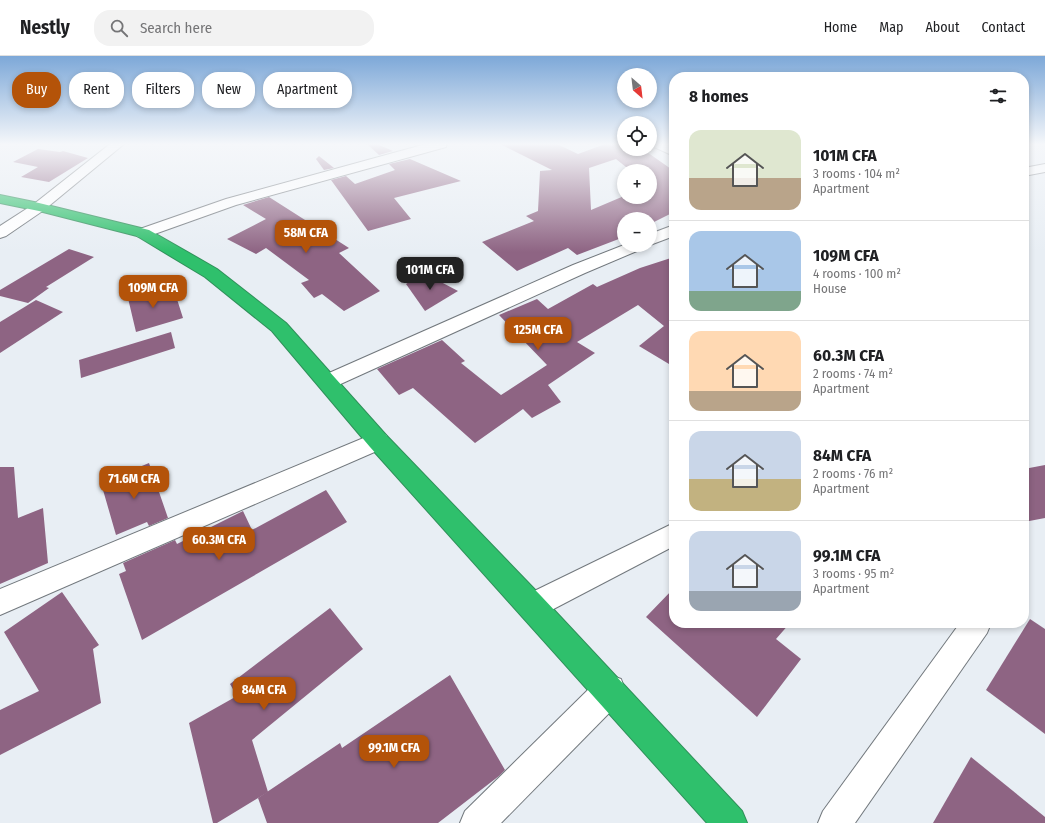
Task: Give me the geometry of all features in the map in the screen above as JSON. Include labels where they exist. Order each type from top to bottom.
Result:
[{"type":"highway","points":[[0,199],[143,232],[211,273],[279,327],[378,440],[610,690],[730,823]]},
{"type":"street","points":[[0,234],[39,207],[73,180]]},
{"type":"street","points":[[143,232],[231,202],[311,180]]},
{"type":"street","points":[[657,237],[669,232]]},
{"type":"street","points":[[327,382],[579,269],[621,252]]},
{"type":"street","points":[[0,602],[378,440]]},
{"type":"street","points":[[532,606],[669,537]]},
{"type":"street","points":[[836,823],[973,628]]},
{"type":"street","points":[[477,823],[610,690]]},
{"type":"building","points":[[37,180],[53,180],[49,182]]},
{"type":"building","points":[[331,180],[350,180],[355,184],[367,180],[461,181],[394,198],[411,219],[368,231]]},
{"type":"building","points":[[540,180],[590,180],[591,210],[617,199],[617,204],[657,204],[657,180],[669,180],[669,214],[657,220],[657,212],[617,212],[617,240],[577,255],[568,248],[517,271],[482,242],[534,221],[526,216],[538,211]]},
{"type":"building","points":[[269,197],[349,248],[339,253],[380,291],[344,311],[322,294],[314,298],[301,283],[309,280],[266,248],[256,254],[227,239],[266,219],[243,205]]},
{"type":"building","points":[[69,249],[94,257],[46,287],[49,288],[28,303],[0,296],[0,290]]},
{"type":"building","points":[[669,259],[669,364],[639,346],[664,326],[638,305],[577,342],[595,353],[548,385],[561,402],[532,418],[523,409],[475,443],[413,388],[399,395],[377,369],[442,340],[465,361],[461,363],[501,395],[547,365],[499,315],[537,299],[548,309],[593,284],[597,287],[640,268]]},
{"type":"building","points":[[424,273],[458,291],[425,311],[406,284]]},
{"type":"building","points":[[158,286],[162,300],[176,296],[183,318],[136,332],[127,294]]},
{"type":"building","points":[[36,300],[63,312],[0,353],[0,322]]},
{"type":"building","points":[[171,332],[175,348],[81,378],[79,360]]},
{"type":"building","points":[[149,463],[168,518],[149,526],[147,522],[116,535],[101,483]]},
{"type":"building","points":[[1045,465],[1045,518],[1029,521],[1029,468]]},
{"type":"building","points":[[0,467],[14,467],[18,518],[43,508],[48,563],[0,584]]},
{"type":"building","points":[[326,490],[347,522],[142,640],[119,574],[126,571],[123,563],[175,540],[177,544],[243,511],[252,530]]},
{"type":"building","points":[[62,592],[99,645],[93,649],[101,703],[0,755],[0,710],[39,691],[4,632]]},
{"type":"building","points":[[669,593],[669,628],[786,628],[776,639],[801,659],[757,717],[646,617]]},
{"type":"building","points":[[330,608],[363,649],[252,740],[268,792],[217,823],[213,823],[189,723],[237,696],[230,684]]},
{"type":"building","points":[[1030,619],[1045,629],[1045,734],[986,690],[1024,628],[1029,628]]},
{"type":"building","points":[[450,675],[505,770],[499,776],[438,823],[267,823],[258,798],[340,743],[342,748]]},
{"type":"building","points":[[971,757],[1045,817],[1045,823],[933,823]]}]
